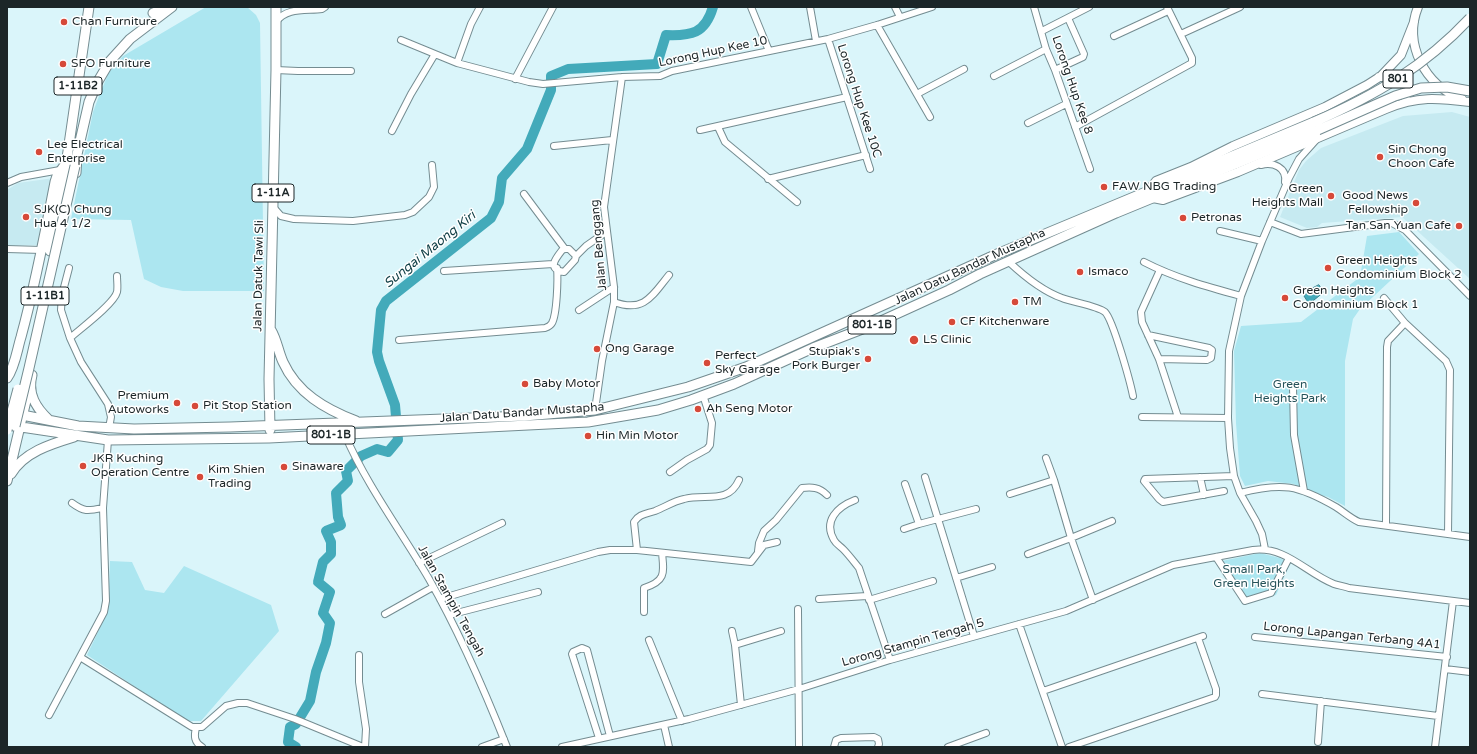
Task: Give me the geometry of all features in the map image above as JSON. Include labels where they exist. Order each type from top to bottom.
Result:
[{"type":"highway","name":"1-11B2","points":[[7,430],[24,365],[69,164],[89,7]]},
{"type":"highway","name":"1-11B1","points":[[7,454],[29,368],[69,164],[89,102],[97,83],[110,61],[130,39],[171,7]]},
{"type":"highway","points":[[150,10],[160,10],[171,7]]},
{"type":"highway","name":"Jalan Datuk Tawi Sli","points":[[270,438],[270,330],[276,7]]},
{"type":"highway","name":"801","points":[[1316,130],[1426,59],[1445,43],[1470,18]]},
{"type":"highway","name":"801","points":[[1316,130],[1395,96],[1421,88],[1448,87],[1470,91]]},
{"type":"highway","name":"Jalan Datu Bandar Mustapha","points":[[270,426],[524,416],[595,410],[688,387],[746,367],[997,254],[1316,130]]},
{"type":"highway","points":[[7,386],[30,305],[55,182],[69,164]]},
{"type":"highway","points":[[7,482],[75,180],[69,164]]},
{"type":"highway","name":"Jalan Datu Bandar Mustapha","points":[[270,438],[588,422],[658,410],[734,384],[813,348],[870,326],[1116,213],[1151,194]]},
{"type":"highway","points":[[270,330],[277,339],[279,350],[289,373],[307,394],[323,406],[342,416],[360,422]]},
{"type":"highway","points":[[29,386],[33,398],[42,414],[50,420]]},
{"type":"highway","points":[[7,412],[78,426],[109,428],[270,426]]},
{"type":"highway","points":[[7,425],[108,440],[270,438]]},
{"type":"highway","points":[[288,425],[289,430],[296,437]]},
{"type":"highway","points":[[7,482],[16,467],[24,459],[42,448],[75,436]]},
{"type":"main road","points":[[1418,7],[1414,22],[1401,55],[1379,77],[1352,94],[1332,104],[1233,146],[1191,167],[1156,181],[1151,194],[1163,200],[1252,166],[1316,130],[1400,104],[1414,100],[1432,98],[1470,102]]},
{"type":"main road","points":[[1414,22],[1415,45],[1418,57],[1424,69],[1432,80],[1444,90],[1470,102]]},
{"type":"main road","points":[[1379,77],[1395,76],[1402,80],[1407,94],[1400,104]]},
{"type":"main road","points":[[884,306],[887,312],[890,313],[906,310]]},
{"type":"street","points":[[276,23],[280,16],[290,11],[322,10],[325,7]]},
{"type":"street","points":[[457,63],[471,24],[480,7]]},
{"type":"street","points":[[515,79],[553,7]]},
{"type":"street","points":[[751,7],[769,51]]},
{"type":"street","points":[[810,7],[816,41]]},
{"type":"street","points":[[895,7],[900,17]]},
{"type":"street","name":"Lorong Hup Kee 10","points":[[401,40],[457,63],[515,79],[543,84],[560,83],[622,77],[660,76],[672,71],[828,39],[932,7]]},
{"type":"street","name":"Lorong Hup Kee 8","points":[[1034,7],[1046,49],[1055,70],[1090,169]]},
{"type":"street","points":[[1042,31],[1089,7]]},
{"type":"street","points":[[1181,34],[1240,7]]},
{"type":"street","points":[[1075,127],[1192,63],[1192,58],[1168,9],[1114,36]]},
{"type":"street","points":[[1055,70],[1083,57],[1084,54],[1068,18]]},
{"type":"street","points":[[877,25],[930,117]]},
{"type":"street","name":"Lorong Hup Kee 10C","points":[[828,39],[870,169]]},
{"type":"street","points":[[994,76],[1046,49]]},
{"type":"street","points":[[392,131],[411,94],[435,54]]},
{"type":"street","points":[[917,94],[964,69]]},
{"type":"street","points":[[276,70],[298,72],[351,71]]},
{"type":"street","name":"Jalan Benggang","points":[[595,410],[602,361],[614,302],[614,287],[606,232],[604,198],[622,77]]},
{"type":"street","points":[[700,130],[846,97]]},
{"type":"street","points":[[1028,123],[1066,104]]},
{"type":"street","points":[[718,126],[725,142],[797,202]]},
{"type":"street","points":[[1316,130],[1285,186],[1241,296],[1229,351],[1228,418],[1234,476],[1240,493],[1256,520],[1262,534],[1265,549],[1280,553],[1334,584],[1349,588],[1470,603]]},
{"type":"street","points":[[554,146],[612,140]]},
{"type":"street","points":[[768,179],[866,155]]},
{"type":"street","points":[[7,183],[21,177],[69,164]]},
{"type":"street","points":[[1252,166],[1266,164],[1281,168],[1286,177],[1285,186]]},
{"type":"street","points":[[273,208],[281,216],[294,220],[353,221],[405,215],[413,212],[429,197],[434,186],[432,166]]},
{"type":"street","points":[[524,194],[565,249],[569,249],[574,254],[575,260],[565,271],[558,284]]},
{"type":"street","points":[[1270,222],[1301,234],[1392,223],[1405,230],[1470,296]]},
{"type":"street","points":[[1220,231],[1262,241]]},
{"type":"street","points":[[574,254],[606,232]]},
{"type":"street","points":[[399,340],[545,328],[549,326],[554,320],[558,284],[554,259],[565,249]]},
{"type":"street","points":[[7,250],[42,250]]},
{"type":"street","points":[[1009,262],[1021,273],[1048,292],[1067,300],[1100,309],[1106,313],[1116,338],[1134,396]]},
{"type":"street","points":[[1144,262],[1188,281],[1241,296]]},
{"type":"street","points":[[444,271],[555,266],[561,271],[565,271]]},
{"type":"street","points":[[69,268],[62,295],[61,310],[70,338],[81,362],[108,404],[111,417],[109,428]]},
{"type":"street","points":[[1160,270],[1141,312],[1142,322],[1158,359],[1178,417]]},
{"type":"street","points":[[614,302],[633,306],[650,299],[668,275]]},
{"type":"street","points":[[70,338],[102,311],[115,296],[117,292],[117,276]]},
{"type":"street","points":[[578,310],[614,287]]},
{"type":"street","points":[[1384,298],[1405,322],[1446,361],[1450,370],[1448,534]]},
{"type":"street","points":[[1386,525],[1387,347],[1388,341],[1405,322]]},
{"type":"street","points":[[1148,335],[1209,348],[1212,350],[1211,358],[1207,360],[1158,359]]},
{"type":"street","points":[[1293,387],[1294,435],[1304,491]]},
{"type":"street","points":[[670,472],[687,460],[707,449],[710,445],[712,423],[703,395]]},
{"type":"street","points":[[1142,417],[1228,418]]},
{"type":"street","name":"Jalan Stampin Tengah","points":[[345,435],[354,456],[449,615],[476,670],[507,747]]},
{"type":"street","points":[[49,715],[104,612],[103,508],[108,440]]},
{"type":"street","points":[[1046,458],[1071,538],[1093,600]]},
{"type":"street","points":[[1224,492],[1161,501],[1144,481],[1145,478],[1234,476]]},
{"type":"street","points":[[925,477],[974,636]]},
{"type":"street","points":[[1200,477],[1204,495]]},
{"type":"street","points":[[637,550],[634,522],[638,516],[683,499],[698,496],[724,496],[735,488],[739,480]]},
{"type":"street","points":[[1010,494],[1054,480]]},
{"type":"street","points":[[905,484],[919,524]]},
{"type":"street","points":[[1240,493],[1286,486],[1304,491],[1337,507],[1353,519],[1365,523],[1470,536]]},
{"type":"street","points":[[758,554],[759,543],[764,532],[776,520],[802,488],[813,487],[822,490],[827,495]]},
{"type":"street","points":[[855,500],[833,514],[830,524],[831,533],[835,542],[859,568],[890,660]]},
{"type":"street","points":[[72,503],[81,510],[89,511],[103,508]]},
{"type":"street","points":[[904,529],[976,509]]},
{"type":"street","points":[[1028,554],[1071,538],[1112,520]]},
{"type":"street","points":[[419,563],[502,523]]},
{"type":"street","points":[[440,599],[598,552],[610,550],[637,550],[751,562],[764,545],[777,542]]},
{"type":"street","name":"Lorong Stampin Tengah 5","points":[[562,747],[682,721],[799,689],[890,660],[1066,611],[1173,565],[1265,549]]},
{"type":"street","points":[[644,612],[644,588],[651,586],[661,579],[664,572],[662,553]]},
{"type":"street","points":[[1216,557],[1245,601],[1271,593],[1289,558]]},
{"type":"street","points":[[956,578],[992,567]]},
{"type":"street","points":[[819,599],[868,598],[933,581]]},
{"type":"street","points":[[385,614],[433,588]]},
{"type":"street","points":[[449,615],[538,592]]},
{"type":"street","points":[[1435,747],[1453,601]]},
{"type":"street","points":[[798,609],[799,747]]},
{"type":"street","points":[[1020,624],[1062,747]]},
{"type":"street","points":[[732,631],[735,645],[741,705]]},
{"type":"street","points":[[735,645],[781,631]]},
{"type":"street","name":"Lorong Lapangan Terbang 4A1","points":[[1255,636],[1447,657]]},
{"type":"street","points":[[1043,691],[1201,637],[1216,689],[1216,695],[1214,697],[1069,747]]},
{"type":"street","points":[[649,640],[682,721]]},
{"type":"street","points":[[599,738],[572,654],[573,652],[582,648],[587,650],[610,736]]},
{"type":"street","points":[[80,658],[184,723],[196,728],[202,727],[226,706],[238,703],[255,705],[364,747],[366,724],[359,682],[360,655]]},
{"type":"street","points":[[1445,669],[1470,672]]},
{"type":"street","points":[[1262,694],[1438,716]]},
{"type":"street","points":[[1318,742],[1321,701]]},
{"type":"street","points":[[664,724],[669,747]]},
{"type":"street","points":[[196,728],[195,738],[197,743],[202,747]]},
{"type":"street","points":[[948,747],[986,733]]},
{"type":"street","points":[[834,747],[836,740],[841,738],[874,737],[878,739],[878,747]]},
{"type":"street","points":[[482,747],[504,739]]},
{"type":"shaded area","points":[[1452,112],[1470,117],[1470,279],[1402,217],[1322,223],[1317,227],[1307,228],[1280,217],[1299,170],[1306,161],[1321,148],[1403,116]]},
{"type":"shaded area","name":"SJK(C) Chung Hua 4 1/2","points":[[54,178],[39,245],[7,245],[7,190],[18,183]]},
{"type":"shaded area","points":[[1319,285],[1324,292],[1309,304],[1304,296],[1309,290]]},
{"type":"green space","points":[[206,7],[247,7],[256,15],[260,23],[264,291],[183,291],[161,287],[144,279],[131,220],[71,219],[93,112],[109,72],[123,56]]},
{"type":"green space","name":"Green Heights Park","points":[[1399,232],[1419,254],[1360,309],[1353,319],[1345,361],[1345,506],[1328,497],[1304,490],[1294,484],[1268,481],[1245,486],[1240,476],[1236,423],[1234,351],[1241,326],[1301,322],[1360,277],[1367,236]]},
{"type":"green space","name":"Small Park, Green Heights","points":[[1260,553],[1280,558],[1290,564],[1276,595],[1243,604],[1217,562]]},
{"type":"green space","points":[[110,561],[132,562],[145,590],[164,593],[184,566],[271,605],[279,631],[201,721],[187,721],[87,655],[108,611]]},
{"type":"waterway","name":"Sungai Maong Kiri","points":[[296,747],[288,742],[290,727],[296,724],[310,701],[316,672],[326,643],[330,623],[323,613],[330,592],[318,582],[323,562],[331,554],[331,542],[326,531],[341,525],[338,517],[336,493],[348,481],[346,471],[361,456],[377,449],[388,452],[398,440],[395,405],[377,352],[381,310],[386,301],[491,218],[499,202],[502,178],[527,149],[551,90],[551,76],[568,69],[657,64],[666,35],[683,35],[696,32],[706,23],[713,7]]},
{"type":"place","name":"Chan Furniture","points":[[64,22]]},
{"type":"place","name":"SFO Furniture","points":[[63,64]]},
{"type":"place","name":"Lee Electrical Enterprise","points":[[39,152]]},
{"type":"place","name":"Sin Chong Choon Cafe","points":[[1380,157]]},
{"type":"place","name":"FAW NBG Trading","points":[[1104,187]]},
{"type":"place","name":"Green Heights Mall","points":[[1331,196]]},
{"type":"place","name":"Good News Fellowship","points":[[1416,203]]},
{"type":"place","name":"SJK(C) Chung Hua 4 1/2","points":[[26,217]]},
{"type":"place","name":"Petronas","points":[[1183,218]]},
{"type":"place","name":"Tan San Yuan Cafe","points":[[1459,226]]},
{"type":"place","name":"Green Heights Condominium Block 2","points":[[1328,268]]},
{"type":"place","name":"Ismaco","points":[[1080,272]]},
{"type":"place","name":"Green Heights Condominium Block 1","points":[[1285,298]]},
{"type":"place","name":"TM","points":[[1015,302]]},
{"type":"place","name":"CF Kitchenware","points":[[952,322]]},
{"type":"place","name":"LS Clinic","points":[[914,340]]},
{"type":"place","name":"Ong Garage","points":[[597,349]]},
{"type":"place","name":"Stupiak's Pork Burger","points":[[868,359]]},
{"type":"place","name":"Perfect Sky Garage","points":[[707,363]]},
{"type":"place","name":"Baby Motor","points":[[525,384]]},
{"type":"place","name":"Premium Autoworks","points":[[177,403]]},
{"type":"place","name":"Pit Stop Station","points":[[195,406]]},
{"type":"place","name":"Ah Seng Motor","points":[[698,409]]},
{"type":"place","name":"Hin Min Motor","points":[[588,436]]},
{"type":"place","name":"JKR Kuching Operation Centre","points":[[83,466]]},
{"type":"place","name":"Sinaware","points":[[284,467]]},
{"type":"place","name":"Kim Shien Trading","points":[[200,477]]}]
